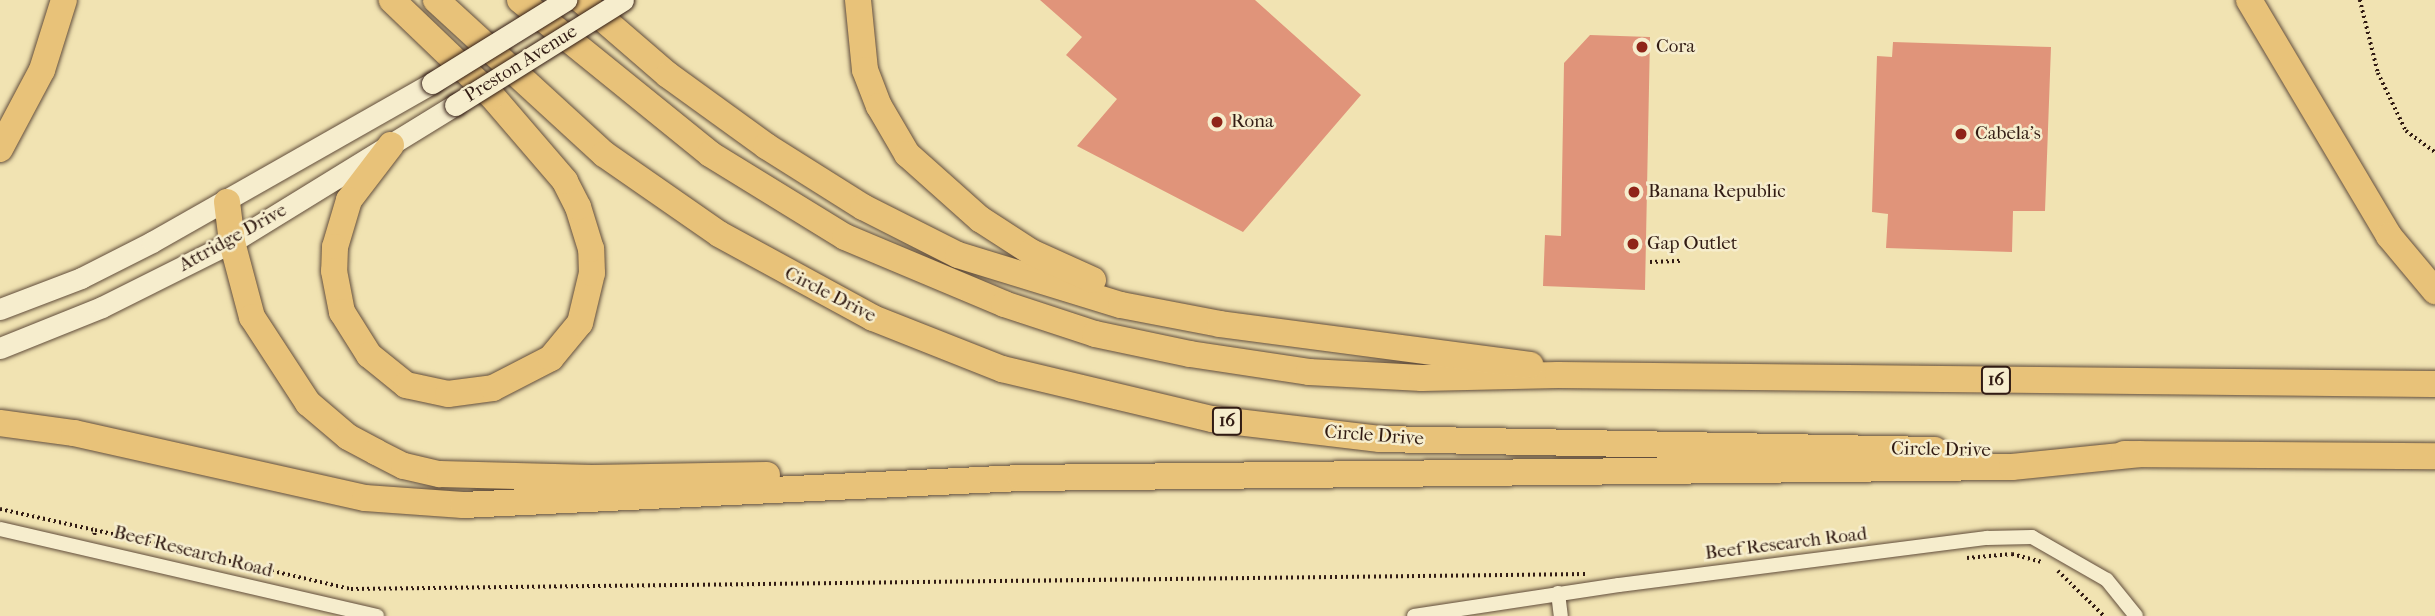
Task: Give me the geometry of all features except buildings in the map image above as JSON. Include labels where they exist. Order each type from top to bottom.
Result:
[{"type":"highway","points":[[0,149],[42,71],[64,0]]},
{"type":"highway","points":[[391,145],[349,200],[335,247],[334,271],[342,312],[369,355],[406,385],[448,394],[493,388],[551,358],[580,323],[592,273],[591,248],[578,207],[565,181],[510,116],[393,0]]},
{"type":"highway","name":"Circle Drive","points":[[436,0],[604,154],[719,234],[873,317],[1029,376],[1212,419],[1380,439],[2140,454],[2435,456]]},
{"type":"highway","name":"16","points":[[520,0],[710,154],[801,213],[925,274],[1095,334],[1257,365],[1422,378],[1558,375],[2435,384]]},
{"type":"highway","points":[[581,0],[668,75],[756,140],[907,232],[958,255],[1121,304],[1220,324],[1525,363],[1558,375]]},
{"type":"highway","points":[[858,0],[860,47],[879,106],[908,154],[938,186],[1005,236],[1055,265],[1220,324]]},
{"type":"highway","points":[[2249,0],[2389,236],[2435,291]]},
{"type":"highway","points":[[227,202],[232,242],[252,317],[308,403],[348,437],[404,466],[440,474],[507,477],[882,472],[1021,478]]},
{"type":"highway","points":[[0,424],[74,433],[365,498],[463,505],[1021,478],[2012,467],[2140,454]]},
{"type":"main road","name":"Preston Avenue","points":[[432,83],[566,0]]},
{"type":"main road","name":"Preston Avenue","points":[[455,106],[623,0]]},
{"type":"main road","name":"Attridge Drive","points":[[0,309],[81,278],[227,202],[432,83]]},
{"type":"main road","name":"Attridge Drive","points":[[0,348],[102,307],[232,242],[455,106]]},
{"type":"street","name":"Beef Research Road","points":[[0,529],[91,547],[377,616]]},
{"type":"street","name":"Beef Research Road","points":[[1414,616],[1558,593],[1987,538],[2032,537],[2107,580],[2136,616]]},
{"type":"street","points":[[1558,593],[1561,616]]},
{"type":"path","points":[[2360,0],[2378,74],[2406,131],[2435,152]]},
{"type":"path","points":[[1650,262],[1683,261]]},
{"type":"path","points":[[0,509],[351,589],[1537,572]]},
{"type":"path","points":[[91,547],[95,530]]},
{"type":"path","points":[[1959,558],[2012,555],[2046,565]]},
{"type":"path","points":[[2055,569],[2104,616]]},
{"type":"place","name":"Cora","points":[[1642,47]]},
{"type":"place","name":"Rona","points":[[1217,122]]},
{"type":"place","name":"Cabela's","points":[[1961,134]]},
{"type":"place","name":"Banana Republic","points":[[1634,192]]},
{"type":"place","name":"Gap Outlet","points":[[1633,244]]}]
